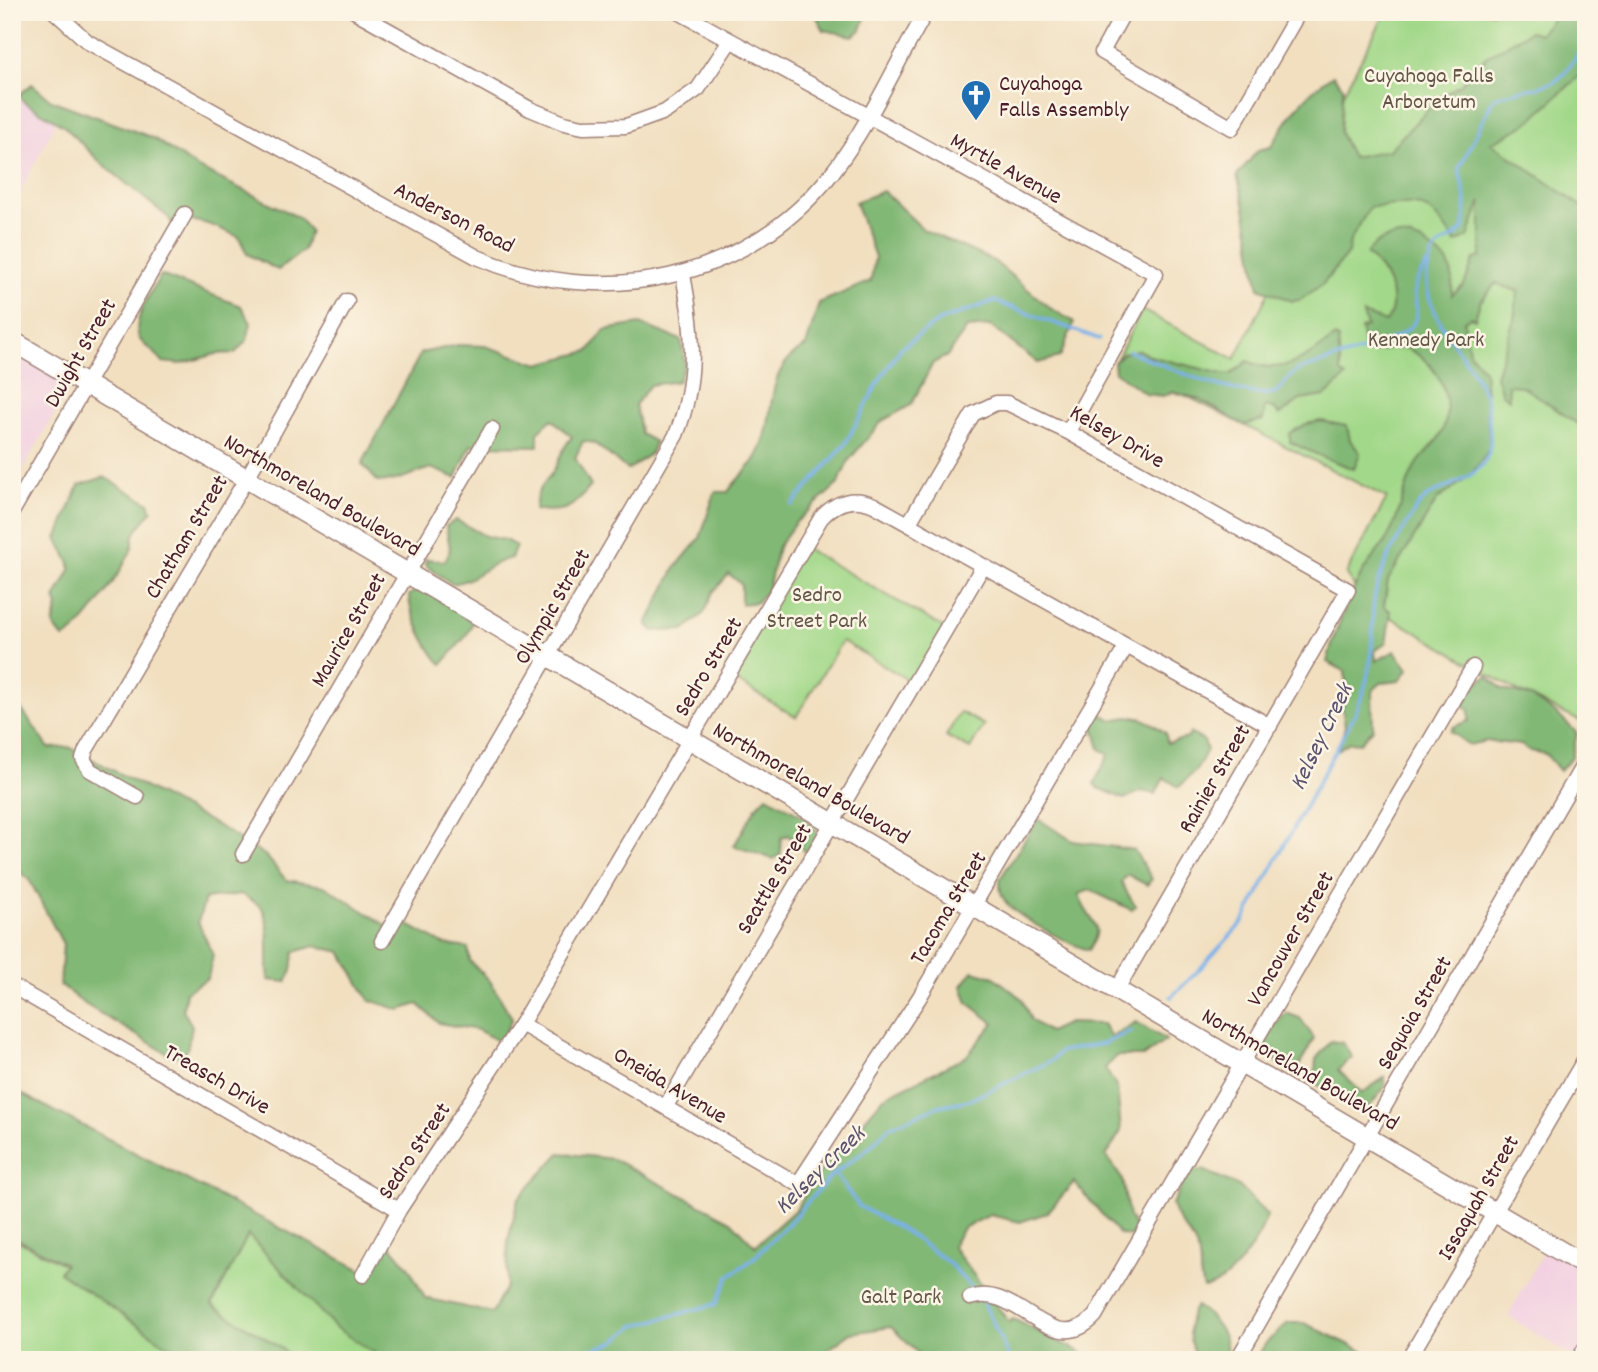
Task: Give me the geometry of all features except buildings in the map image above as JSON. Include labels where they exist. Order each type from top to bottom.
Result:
[{"type":"street","name":"Anderson Road","points":[[55,12],[88,42],[494,264],[539,278],[588,284],[643,282],[683,275],[750,245],[790,216],[830,175],[868,116],[926,12]]},
{"type":"street","points":[[356,12],[538,113],[583,127],[626,126],[665,113],[698,89],[730,41]]},
{"type":"street","name":"Myrtle Avenue","points":[[679,12],[1156,274],[1068,432]]},
{"type":"street","points":[[1124,12],[1101,52],[1232,128],[1299,12]]},
{"type":"street","name":"Dwight Street","points":[[12,512],[185,214]]},
{"type":"street","name":"Olympic Street","points":[[382,941],[664,460],[683,418],[691,381],[694,340],[683,275]]},
{"type":"street","name":"Chatham Street","points":[[137,797],[90,770],[83,759],[347,301]]},
{"type":"street","name":"Northmoreland Boulevard","points":[[12,341],[1586,1266]]},
{"type":"street","name":"Kelsey Drive","points":[[909,523],[967,422],[981,408],[996,403],[1016,405],[1348,590]]},
{"type":"street","name":"Maurice Street","points":[[243,854],[492,429]]},
{"type":"street","name":"Sedro Street","points":[[362,1275],[399,1210],[521,1024],[827,511],[835,505],[856,499],[909,523],[1270,726]]},
{"type":"street","name":"Seattle Street","points":[[666,1106],[983,566]]},
{"type":"street","name":"Rainier Street","points":[[1117,989],[1348,590]]},
{"type":"street","name":"Tacoma Street","points":[[798,1184],[893,1041],[1126,647]]},
{"type":"street","name":"Vancouver Street","points":[[970,1298],[990,1294],[1050,1327],[1072,1331],[1080,1329],[1095,1316],[1473,667]]},
{"type":"street","name":"Sequoia Street","points":[[1237,1360],[1586,760]]},
{"type":"street","name":"Treasch Drive","points":[[12,986],[399,1210]]},
{"type":"street","name":"Oneida Avenue","points":[[521,1024],[798,1184]]},
{"type":"street","name":"Issaquah Street","points":[[1408,1360],[1586,1057]]},
{"type":"street","points":[[1578,1360],[1586,1347]]},
{"type":"shaded area","points":[[12,96],[55,118],[55,124],[12,209]]},
{"type":"shaded area","points":[[12,348],[71,385],[12,488]]},
{"type":"shaded area","points":[[1548,1243],[1586,1266],[1586,1347],[1578,1360],[1508,1316]]},
{"type":"green space","points":[[814,12],[867,12],[861,30],[853,36],[824,30]]},
{"type":"green space","name":"Kennedy Park","points":[[1386,12],[1586,12],[1586,724],[1521,693],[1363,601],[1346,574],[1387,498],[1116,360],[1142,310],[1235,359],[1291,248],[1326,126]]},
{"type":"green space","points":[[1559,12],[1586,12],[1586,70],[1524,126],[1491,143],[1586,209],[1585,429],[1522,386],[1508,385],[1509,399],[1502,394],[1496,376],[1514,319],[1518,291],[1495,284],[1480,302],[1475,319],[1471,317],[1464,321],[1469,352],[1484,370],[1490,448],[1471,475],[1437,500],[1388,580],[1384,606],[1391,612],[1386,643],[1375,651],[1376,661],[1395,651],[1408,669],[1400,681],[1381,683],[1372,691],[1373,729],[1360,743],[1350,742],[1339,749],[1345,726],[1342,707],[1346,692],[1345,671],[1327,662],[1333,640],[1362,573],[1384,544],[1393,526],[1415,467],[1439,438],[1447,413],[1441,382],[1421,357],[1401,348],[1366,352],[1361,329],[1367,327],[1363,314],[1386,322],[1391,313],[1392,294],[1385,276],[1366,254],[1382,240],[1391,237],[1409,237],[1419,241],[1448,263],[1452,275],[1452,295],[1464,285],[1474,259],[1481,257],[1481,201],[1468,237],[1456,243],[1437,218],[1421,207],[1370,207],[1350,241],[1348,253],[1323,284],[1300,300],[1292,301],[1259,288],[1237,176],[1258,150],[1271,147],[1297,107],[1333,75],[1343,87],[1340,133],[1352,157],[1389,150],[1440,97],[1461,84],[1486,57],[1530,31],[1539,34]]},
{"type":"green space","points":[[32,84],[51,100],[153,138],[198,168],[298,217],[310,231],[303,251],[278,270],[247,254],[239,237],[222,229],[188,220],[171,223],[169,218],[100,162],[63,125],[24,102],[19,95]]},
{"type":"green space","points":[[883,191],[924,230],[994,261],[1050,308],[1074,322],[1060,357],[1038,363],[991,326],[967,328],[947,356],[933,363],[911,405],[882,421],[849,460],[838,484],[795,523],[778,547],[768,589],[757,602],[741,604],[741,584],[729,574],[713,592],[704,613],[684,630],[654,631],[647,624],[675,568],[700,538],[715,492],[728,492],[758,455],[768,425],[776,381],[792,356],[806,346],[819,303],[871,281],[875,257],[855,202]]},
{"type":"green space","points":[[161,275],[241,306],[251,323],[247,340],[235,353],[216,354],[181,364],[163,362],[142,342],[137,327],[142,308]]},
{"type":"green space","points":[[640,324],[681,340],[685,364],[678,381],[650,385],[635,405],[641,434],[655,442],[651,453],[628,470],[594,443],[583,441],[575,458],[591,486],[568,508],[554,511],[535,510],[540,489],[572,437],[552,419],[538,432],[538,446],[471,445],[456,478],[431,468],[396,480],[378,482],[362,464],[421,353],[458,345],[485,346],[539,364],[589,351],[605,330]]},
{"type":"green space","points":[[1335,337],[1338,339],[1341,372],[1346,377],[1325,396],[1300,400],[1280,415],[1274,408],[1265,406],[1263,420],[1244,425],[1199,399],[1173,392],[1163,396],[1146,394],[1115,372],[1114,362],[1124,353],[1138,350],[1153,357],[1223,374],[1231,374],[1248,361],[1271,367],[1282,366],[1315,352]]},
{"type":"green space","points":[[1321,421],[1347,426],[1350,440],[1360,453],[1354,469],[1290,442],[1290,433],[1306,424]]},
{"type":"green space","points":[[104,477],[149,503],[152,511],[137,530],[132,548],[101,599],[80,625],[63,638],[53,625],[58,606],[55,599],[70,570],[70,563],[57,539],[79,485]]},
{"type":"green space","points":[[456,520],[485,536],[505,540],[516,546],[511,558],[452,584],[425,565],[426,559],[444,561],[450,548],[446,526]]},
{"type":"green space","name":"Sedro Street Park","points":[[803,547],[946,629],[915,684],[842,641],[796,717],[728,676]]},
{"type":"green space","points":[[421,587],[473,622],[467,635],[442,664],[426,642],[412,611],[409,595]]},
{"type":"green space","points":[[1488,676],[1502,689],[1531,697],[1558,715],[1577,733],[1572,757],[1560,771],[1546,754],[1530,751],[1521,745],[1486,741],[1469,745],[1451,732],[1453,727],[1469,721],[1469,710],[1463,706],[1473,688]]},
{"type":"green space","points":[[12,696],[49,748],[69,747],[222,828],[266,856],[286,880],[324,886],[389,927],[396,918],[443,944],[468,948],[470,961],[490,981],[512,1018],[501,1043],[478,1030],[439,1023],[418,1004],[400,1010],[369,1000],[341,952],[315,946],[294,952],[292,971],[286,982],[269,980],[268,930],[264,913],[259,905],[241,894],[205,899],[198,922],[213,955],[208,978],[186,992],[183,1010],[192,1026],[187,1050],[180,1057],[170,1055],[83,1003],[60,985],[63,944],[30,881],[12,864]]},
{"type":"green space","points":[[960,712],[984,725],[970,749],[946,736]]},
{"type":"green space","points":[[1098,713],[1113,720],[1135,717],[1147,720],[1166,733],[1167,743],[1188,738],[1190,733],[1204,741],[1207,750],[1197,769],[1179,787],[1164,778],[1155,794],[1142,791],[1124,799],[1094,784],[1109,754],[1100,749],[1092,720]]},
{"type":"green space","points":[[767,796],[803,816],[820,834],[806,853],[788,835],[781,838],[781,854],[773,859],[734,846],[756,807]]},
{"type":"green space","points":[[1038,819],[1073,841],[1134,850],[1152,879],[1147,885],[1128,875],[1121,882],[1135,906],[1132,910],[1090,890],[1079,894],[1096,928],[1094,941],[1088,950],[1031,922],[1011,907],[1002,896],[1000,879]]},
{"type":"green space","name":"Galt Park","points":[[973,971],[994,977],[1022,999],[1031,1020],[1049,1032],[1068,1023],[1103,1024],[1111,1037],[1136,1022],[1166,1040],[1144,1056],[1117,1056],[1105,1068],[1117,1088],[1121,1131],[1106,1156],[1122,1179],[1129,1217],[1137,1231],[1133,1237],[1119,1234],[1074,1182],[1047,1213],[1020,1222],[990,1215],[963,1228],[952,1246],[1009,1322],[1013,1319],[1096,1360],[925,1360],[891,1327],[851,1333],[814,1360],[385,1360],[336,1328],[248,1235],[212,1305],[296,1360],[198,1360],[176,1351],[59,1272],[65,1264],[12,1236],[12,1089],[369,1274],[389,1244],[408,1266],[425,1298],[492,1313],[507,1285],[508,1241],[518,1199],[560,1153],[613,1159],[731,1221],[755,1246],[796,1209],[814,1179],[884,1097],[966,1057],[994,1023],[968,1003],[962,986]]},
{"type":"green space","points":[[1286,1013],[1300,1018],[1314,1038],[1298,1068],[1279,1064],[1265,1044],[1268,1032]]},
{"type":"green space","points":[[1331,1041],[1343,1043],[1352,1057],[1338,1070],[1362,1093],[1385,1077],[1384,1088],[1366,1111],[1314,1083],[1316,1059]]},
{"type":"green space","points":[[1203,1170],[1239,1186],[1267,1215],[1243,1260],[1213,1286],[1203,1288],[1197,1249],[1172,1204],[1190,1171]]},
{"type":"green space","points":[[248,1234],[438,1360],[12,1360],[12,1238],[197,1332]]},
{"type":"green space","points":[[1196,1306],[1215,1322],[1224,1336],[1227,1352],[1225,1360],[1199,1360],[1195,1355],[1189,1326]]},
{"type":"green space","points":[[1288,1323],[1304,1323],[1382,1360],[1255,1360],[1266,1343]]},
{"type":"waterway","name":"Kelsey Creek","points":[[1171,997],[1243,922],[1355,714],[1369,670],[1373,607],[1378,583],[1403,530],[1424,500],[1469,476],[1486,459],[1490,446],[1486,398],[1435,312],[1428,294],[1427,275],[1435,250],[1464,228],[1466,201],[1459,169],[1493,99],[1559,79],[1586,44]]},
{"type":"waterway","points":[[1129,351],[1213,384],[1272,394],[1299,370],[1376,346],[1404,332],[1415,320],[1416,285],[1427,264]]},
{"type":"waterway","points":[[792,505],[844,446],[882,376],[901,348],[939,321],[994,301],[1099,339]]},
{"type":"waterway","name":"Kelsey Creek","points":[[555,1360],[613,1343],[634,1326],[716,1304],[729,1276],[753,1259],[831,1176],[870,1147],[889,1127],[939,1106],[970,1100],[1051,1061],[1061,1051],[1103,1044],[1131,1031]]},
{"type":"waterway","points":[[835,1174],[859,1206],[906,1232],[949,1263],[971,1287]]},
{"type":"waterway","points":[[984,1303],[1010,1360]]},
{"type":"place","name":"Cuyahoga Falls Assembly","points":[[976,122]]},
{"type":"park label","name":"Cuyahoga Falls Arboretum","points":[[1429,87]]}]
